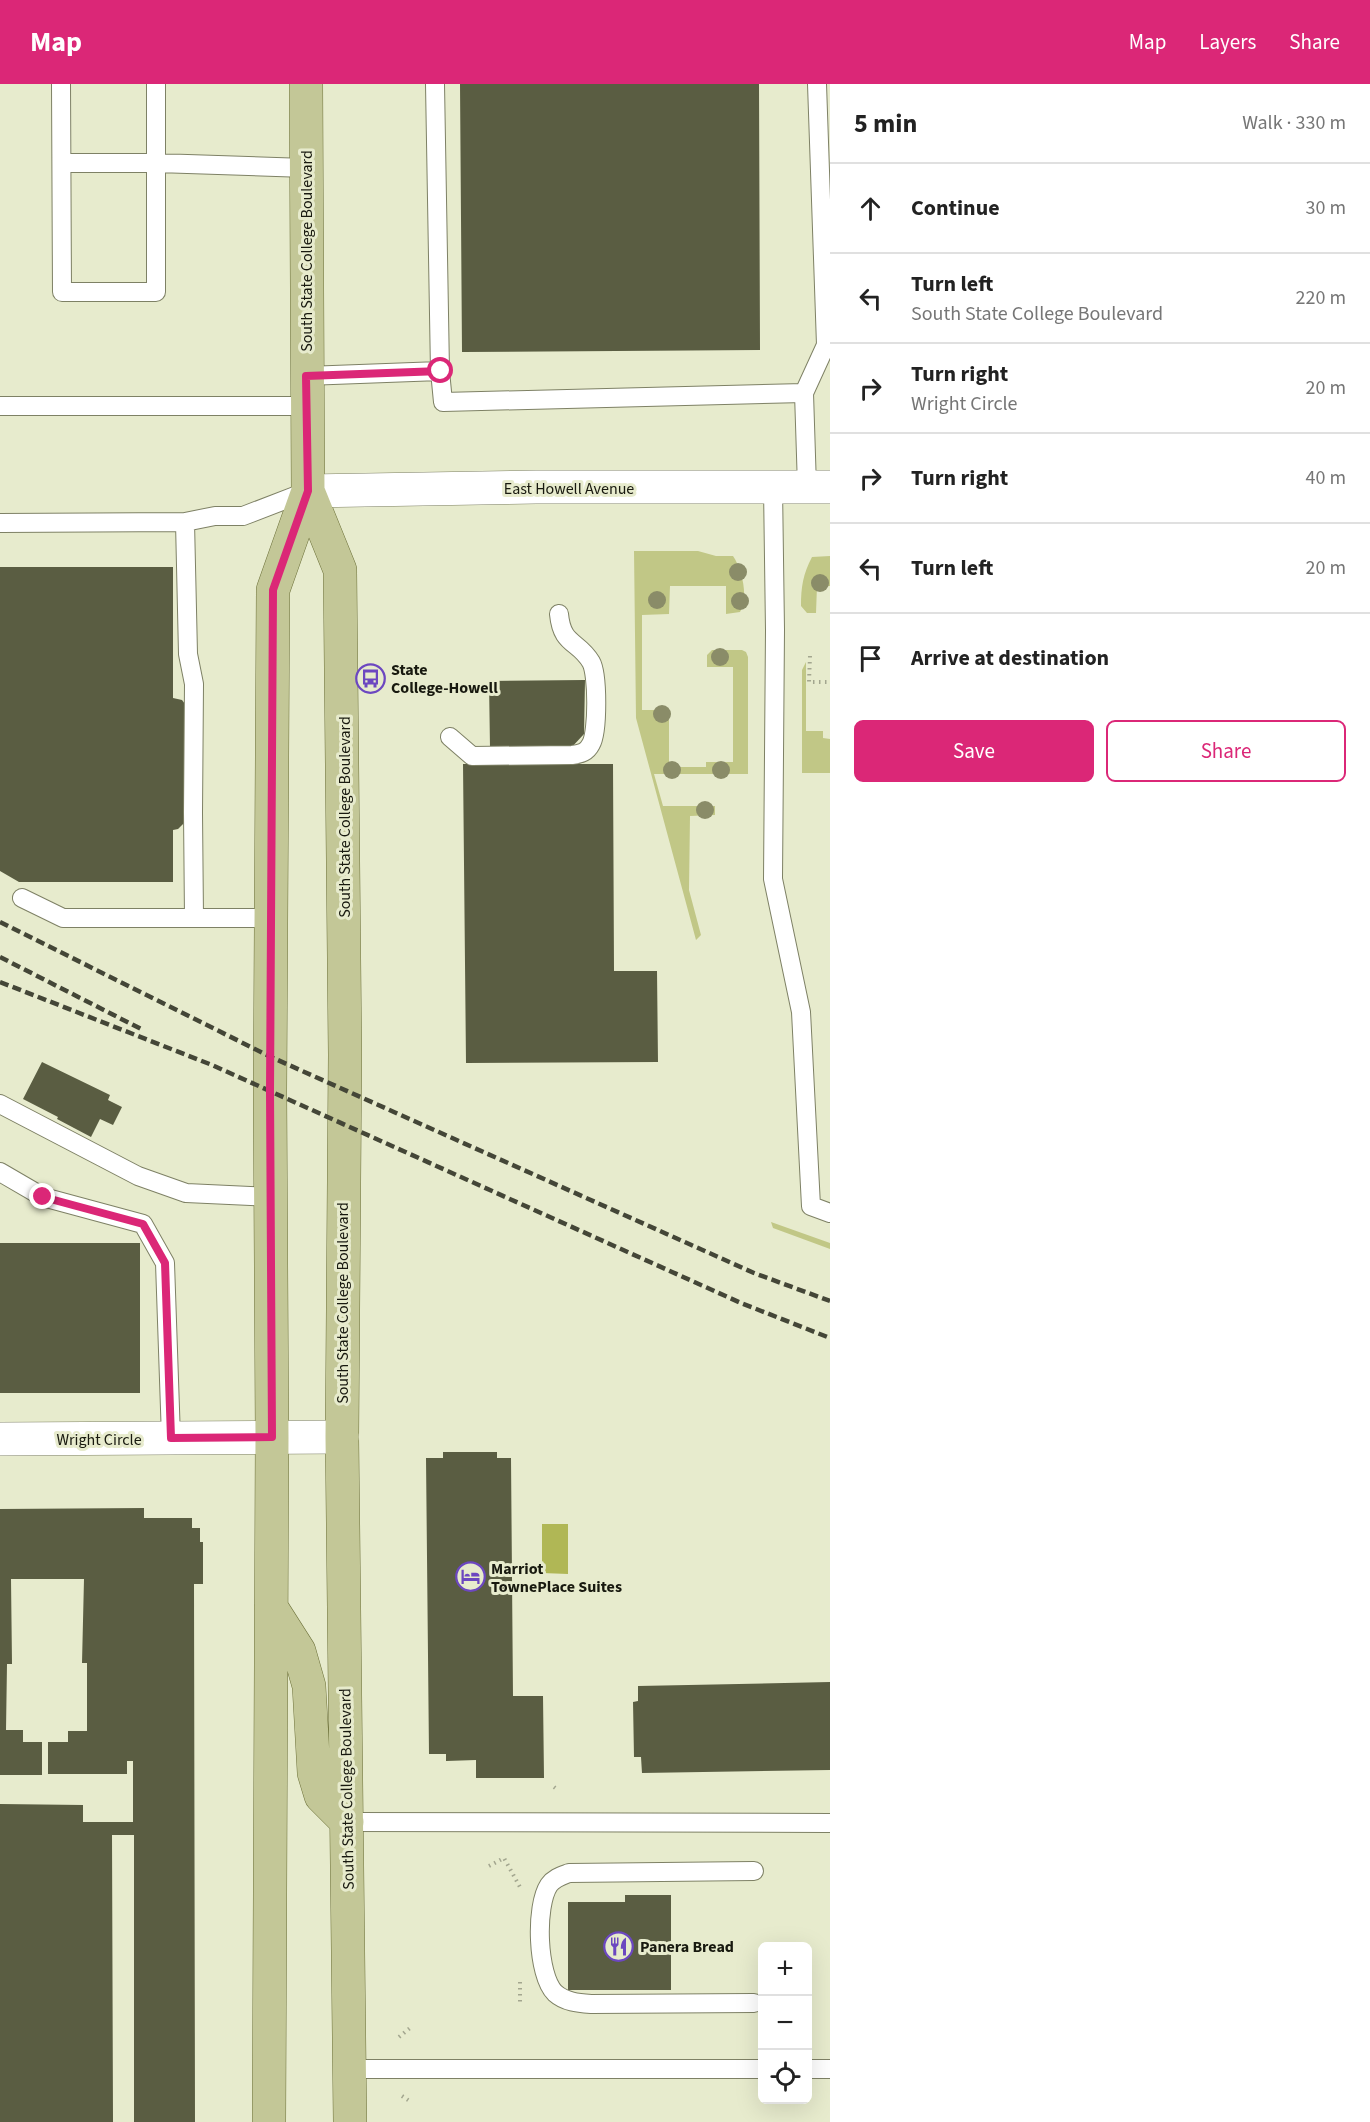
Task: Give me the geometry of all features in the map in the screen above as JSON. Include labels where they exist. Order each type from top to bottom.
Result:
[{"type":"main road","name":"South State College Boulevard","points":[[270,2122],[273,590],[308,491],[306,84]]},
{"type":"main road","name":"South State College Boulevard","points":[[308,491],[340,570],[345,1055],[342,1437],[350,2122]]},
{"type":"main road","points":[[271,1607],[300,1651],[309,1686],[314,1773],[321,1796],[347,1822]]},
{"type":"street","name":"East Howell Avenue","points":[[308,491],[819,488]]},
{"type":"street","name":"Wright Circle","points":[[0,1439],[342,1437]]},
{"type":"lane","points":[[61,84],[62,292],[156,292],[156,84]]},
{"type":"lane","points":[[435,84],[443,402],[804,393]]},
{"type":"lane","points":[[817,84],[826,345],[804,393],[819,488]]},
{"type":"lane","points":[[62,163],[157,163],[306,168]]},
{"type":"lane","points":[[0,406],[306,391],[441,371]]},
{"type":"lane","points":[[773,488],[775,641],[772,879],[801,1012],[811,1206],[830,1213]]},
{"type":"lane","points":[[0,523],[185,522],[215,516],[243,516],[308,491]]},
{"type":"lane","points":[[185,522],[188,654],[194,684],[194,918]]},
{"type":"lane","points":[[450,737],[472,756],[572,756],[587,750],[595,733],[594,668],[584,654],[566,638],[560,627],[559,614]]},
{"type":"lane","points":[[22,898],[63,918],[271,918]]},
{"type":"lane","points":[[0,1104],[138,1176],[177,1190],[186,1193],[271,1197]]},
{"type":"lane","points":[[0,1172],[43,1197],[143,1224],[165,1263],[171,1438]]},
{"type":"lane","points":[[347,1822],[830,1823]]},
{"type":"lane","points":[[754,1871],[569,1873],[550,1883],[545,1894],[542,1920],[544,1975],[556,1994],[565,1999],[576,2003],[591,2004],[754,2003]]},
{"type":"lane","points":[[350,2068],[758,2069]]},
{"type":"lane","points":[[812,2069],[830,2069]]},
{"type":"path","points":[[810,656],[809,682],[830,682]]},
{"type":"path","points":[[399,2037],[410,2028]]},
{"type":"path","points":[[401,2096],[411,2102]]},
{"type":"shaded area","points":[[634,551],[698,551],[716,556],[733,556],[743,584],[744,599],[740,612],[726,614],[726,586],[670,586],[669,614],[642,615],[642,710],[669,710],[669,767],[706,767],[706,762],[733,762],[733,667],[707,667],[707,655],[712,650],[742,650],[748,657],[748,774],[654,774],[663,806],[715,806],[715,815],[690,816],[689,890],[701,935],[696,940],[636,718]]},
{"type":"shaded area","points":[[830,556],[830,586],[817,586],[816,613],[807,613],[801,606],[806,569],[812,557]]},
{"type":"shaded area","points":[[806,662],[806,731],[823,731],[823,738],[830,739],[830,773],[802,773],[802,670]]},
{"type":"shaded area","points":[[771,1222],[830,1243],[830,1249],[773,1228]]},
{"type":"shaded area","points":[[542,1524],[568,1524],[568,1574],[542,1573]]},
{"type":"building","points":[[460,84],[759,84],[760,350],[462,352]]},
{"type":"building","points":[[0,567],[173,567],[173,698],[182,700],[185,704],[185,822],[178,829],[173,830],[173,882],[19,882],[0,871]]},
{"type":"building","points":[[585,680],[584,734],[571,748],[490,748],[489,681]]},
{"type":"building","points":[[463,764],[613,764],[614,971],[657,971],[658,1062],[466,1063]]},
{"type":"building","points":[[42,1062],[110,1095],[108,1100],[122,1107],[113,1125],[100,1119],[91,1137],[23,1099]]},
{"type":"building","points":[[0,1243],[140,1243],[140,1393],[0,1393]]},
{"type":"building","name":"Marriot TownePlace Suites","points":[[443,1452],[497,1452],[497,1458],[511,1458],[513,1696],[543,1696],[544,1778],[476,1778],[476,1760],[446,1761],[446,1754],[429,1754],[426,1458],[443,1458]]},
{"type":"building","points":[[144,1508],[144,1518],[192,1518],[192,1528],[200,1528],[200,1542],[203,1542],[203,1584],[194,1584],[195,2122],[134,2122],[134,1835],[112,1835],[113,2122],[0,2122],[0,1804],[83,1805],[83,1822],[133,1822],[133,1761],[127,1761],[127,1774],[48,1774],[48,1742],[68,1742],[68,1731],[87,1731],[87,1663],[82,1663],[84,1579],[11,1579],[12,1664],[7,1664],[6,1730],[23,1730],[23,1742],[42,1742],[42,1775],[0,1775],[0,1509]]},
{"type":"building","points":[[830,1682],[830,1770],[642,1773],[641,1757],[634,1757],[633,1702],[638,1701],[638,1686]]},
{"type":"building","name":"Panera Bread","points":[[625,1895],[671,1895],[671,1990],[568,1990],[568,1902],[625,1902]]},
{"type":"railway","points":[[0,922],[271,1057],[754,1273],[830,1301]]},
{"type":"railway","points":[[0,957],[143,1030]]},
{"type":"railway","points":[[0,982],[212,1065],[741,1303],[830,1338]]},
{"type":"place","name":"State College-Howell","points":[[370,678]]},
{"type":"place","name":"Marriot TownePlace Suites","points":[[470,1577]]},
{"type":"place","name":"Panera Bread","points":[[619,1946]]},
{"type":"route","points":[[43,1197],[143,1224],[165,1263],[171,1438],[272,1437],[270,1091],[273,590],[308,491],[306,376],[441,371]]}]
